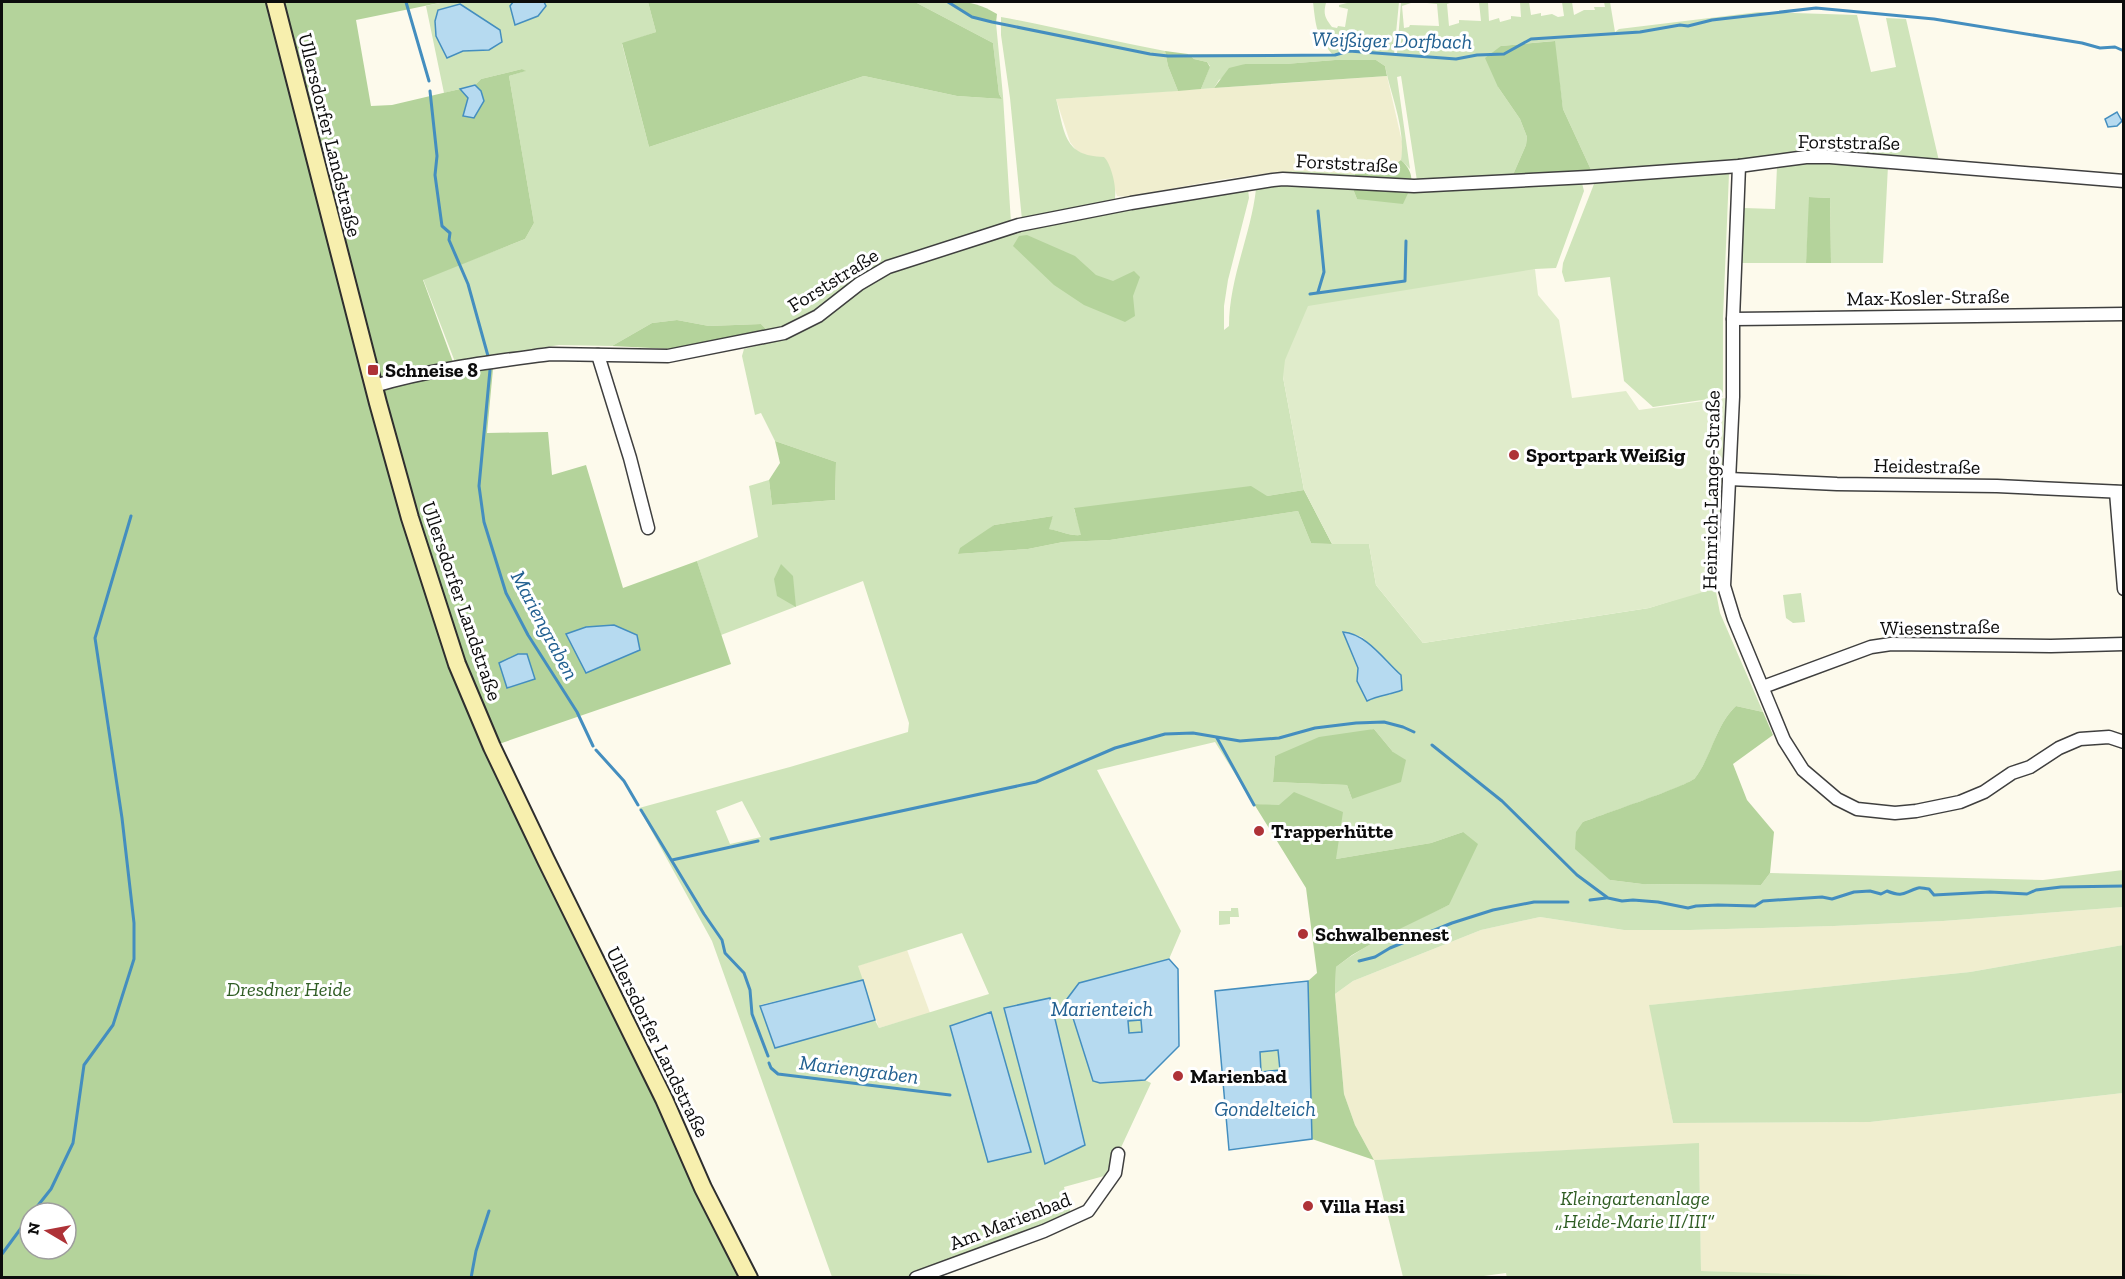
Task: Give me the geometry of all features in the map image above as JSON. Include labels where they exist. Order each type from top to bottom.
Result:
[{"type":"main road","name":"Ullersdorfer Landstraße","points":[[275,2],[410,518],[457,664],[492,747],[664,1099],[703,1188],[749,1278]]},
{"type":"street","name":"Forststraße","points":[[374,386],[456,367],[550,354],[668,356],[784,333],[818,316],[859,284],[888,267],[1019,225],[1131,203],[1284,179],[1414,186],[1739,166],[1806,157],[1830,157],[2124,181]]},
{"type":"street","name":"Heinrich-Lange-Straße","points":[[1739,166],[1733,319],[1733,397],[1724,586],[1734,620],[1784,740],[1803,770],[1837,799],[1857,809],[1895,813],[1960,802],[1983,792],[2012,773],[2030,767],[2060,748],[2080,739],[2109,737],[2124,742]]},
{"type":"street","name":"Max-Kosler-Straße","points":[[1733,319],[2124,314]]},
{"type":"street","points":[[598,356],[630,458],[648,528]]},
{"type":"street","name":"Heidestraße","points":[[1729,479],[1837,484],[1997,486],[2120,492]]},
{"type":"street","points":[[2120,492],[2124,589]]},
{"type":"street","name":"Wiesenstraße","points":[[1763,687],[1871,646],[2124,644]]},
{"type":"street","name":"Am Marienbad","points":[[916,1278],[1044,1231],[1088,1212],[1115,1173],[1118,1154]]},
{"type":"shaded area","points":[[1387,76],[1403,146],[1401,160],[1393,167],[1355,174],[1277,172],[1218,180],[1127,197],[1117,196],[1104,157],[1087,157],[1076,150],[1070,142],[1056,99]]},
{"type":"shaded area","points":[[2123,907],[2123,945],[1970,972],[1650,1005],[1673,1123],[1870,1122],[2123,1093],[2123,1277],[1874,1278],[1701,1271],[1699,1144],[1374,1160],[1355,1125],[1344,1094],[1335,994],[1353,981],[1481,930],[1540,917],[1624,930],[1690,930],[1943,921]]},
{"type":"shaded area","points":[[907,950],[930,1013],[879,1028],[857,966]]},
{"type":"green space","name":"Dresdner Heide","points":[[2,2],[444,2],[356,20],[371,106],[392,105],[460,89],[468,98],[481,91],[475,85],[481,79],[522,69],[526,71],[509,76],[534,223],[525,239],[423,280],[457,373],[493,369],[487,433],[548,432],[552,475],[586,465],[623,588],[697,561],[731,664],[493,746],[745,1277],[2,1278]]},
{"type":"green space","points":[[444,2],[513,2],[510,6],[546,6],[544,2],[648,2],[656,32],[622,44],[649,147],[864,76],[957,96],[1002,99],[999,94],[993,43],[915,2],[948,2],[972,17],[996,23],[1003,96],[1011,223],[881,263],[854,280],[813,312],[782,327],[767,330],[761,324],[709,326],[677,320],[652,323],[612,346],[559,345],[455,362],[423,279],[525,239],[534,223],[509,76],[525,71],[522,69],[481,79],[475,85],[444,93],[426,6]],"holes":[[[438,16],[489,50],[463,51],[435,21]]]},
{"type":"green space","points":[[648,2],[915,2],[993,43],[999,94],[1002,99],[957,96],[864,76],[649,147],[622,43],[656,32]]},
{"type":"green space","points":[[948,2],[962,2],[985,8],[997,14],[996,23],[972,17]]},
{"type":"green space","points":[[1313,2],[1341,2],[1326,3],[1325,7],[1325,16],[1332,27],[1337,28],[1338,26],[1345,27],[1348,9],[1339,7],[1339,5],[1351,2],[1399,2],[1394,54],[1397,53],[1401,2],[1414,2],[1402,6],[1404,28],[1410,25],[1439,26],[1437,4],[1426,2],[1453,2],[1447,4],[1449,26],[1459,23],[1459,20],[1481,21],[1479,2],[1488,2],[1489,21],[1499,18],[1500,22],[1511,19],[1511,16],[1521,17],[1520,2],[1529,2],[1531,15],[1541,13],[1541,16],[1552,14],[1558,17],[1564,16],[1562,2],[1572,2],[1574,15],[1584,10],[1595,10],[1594,7],[1605,7],[1604,2],[1610,2],[1615,32],[1619,29],[1759,12],[1857,15],[1871,72],[1896,67],[1886,18],[1906,19],[1939,161],[1809,154],[1592,172],[1563,109],[1554,41],[1501,46],[1498,87],[1520,119],[1527,137],[1526,145],[1512,177],[1417,181],[1401,76],[1397,77],[1410,169],[1401,160],[1400,125],[1385,66],[1376,60],[1245,64],[1219,80],[1214,88],[1201,89],[1210,66],[1207,62],[1194,59],[1188,54],[1332,54],[1318,30]]},
{"type":"green space","points":[[1001,17],[1165,51],[1178,91],[1056,99],[1064,132],[1073,147],[1091,156],[1104,157],[1107,161],[1115,185],[1114,202],[1022,220],[1010,98],[1001,35]]},
{"type":"green space","points":[[1555,41],[1563,109],[1592,172],[1512,177],[1526,145],[1527,137],[1520,119],[1498,87],[1485,58],[1501,46]]},
{"type":"green space","points":[[1165,51],[1188,54],[1194,59],[1207,62],[1210,67],[1201,89],[1178,91]]},
{"type":"green space","points":[[1376,60],[1385,66],[1387,76],[1214,88],[1229,68],[1245,64]]},
{"type":"green space","points":[[1401,160],[1411,176],[1409,192],[1403,204],[1357,199],[1353,189],[1355,174],[1385,169]]},
{"type":"green space","points":[[1813,163],[1888,166],[1883,263],[1831,263],[1830,198],[1810,197],[1806,263],[1741,263],[1744,208],[1775,209],[1777,167]]},
{"type":"green space","points":[[1724,171],[1729,174],[1723,317],[1723,397],[1653,407],[1624,381],[1610,277],[1565,282],[1562,272],[1563,263],[1594,184],[1604,179]]},
{"type":"green space","points":[[1277,172],[1355,174],[1354,180],[1277,174]]},
{"type":"green space","points":[[1578,181],[1582,183],[1584,191],[1556,268],[1535,269],[1283,377],[1304,490],[1267,496],[1074,509],[1082,535],[1048,529],[1053,516],[994,525],[958,554],[1028,549],[1063,542],[1110,540],[1298,511],[1311,543],[1369,544],[1376,585],[1423,643],[1649,608],[1715,587],[1720,613],[1763,712],[1736,706],[1723,722],[1701,769],[1689,782],[1583,822],[1610,880],[1642,884],[1761,885],[1770,873],[2043,880],[2123,870],[2123,907],[1943,921],[1690,930],[1624,930],[1540,917],[1481,930],[1353,981],[1335,994],[1336,967],[1376,941],[1449,905],[1463,832],[1431,843],[1336,859],[1279,806],[1254,804],[1215,742],[1097,770],[1181,931],[1169,959],[1079,983],[1067,999],[1093,1081],[1100,1083],[1145,1080],[1151,1083],[1118,1154],[1115,1173],[1064,1187],[1072,1217],[949,1265],[909,1277],[832,1277],[712,941],[639,808],[908,732],[909,723],[863,581],[721,635],[697,561],[758,537],[749,486],[769,480],[772,505],[835,500],[836,462],[775,441],[761,413],[755,415],[742,356],[744,349],[785,338],[890,272],[1021,230],[1114,211],[1248,189],[1249,198],[1228,280],[1224,306],[1224,330],[1229,326],[1236,274],[1250,223],[1256,189],[1292,185],[1353,189],[1357,199],[1410,190]],"holes":[[[1344,632],[1362,637],[1400,675],[1390,695],[1380,695],[1357,682],[1358,668]],[[1374,729],[1393,752],[1352,799],[1347,785],[1273,782],[1275,756]],[[742,801],[761,837],[730,844],[716,811]],[[962,933],[989,994],[879,1028],[875,1020],[775,1048],[760,1005],[863,980],[858,966]]]},
{"type":"green space","points":[[1809,197],[1830,198],[1831,263],[1806,263]]},
{"type":"green space","points":[[1027,235],[1075,256],[1096,275],[1113,281],[1134,271],[1140,277],[1133,296],[1135,316],[1125,322],[1084,305],[1054,285],[1013,246],[1019,236]]},
{"type":"green space","name":"Sportpark Weißig","points":[[1535,269],[1538,295],[1559,320],[1572,398],[1626,391],[1639,410],[1733,397],[1724,586],[1649,608],[1423,643],[1376,585],[1369,544],[1332,544],[1304,490],[1283,377],[1285,360],[1308,306]]},
{"type":"green space","points":[[677,320],[709,326],[761,324],[767,330],[671,349],[612,346],[652,323]]},
{"type":"green space","points":[[775,441],[836,462],[835,500],[772,505],[769,480],[780,463]]},
{"type":"green space","points":[[1251,486],[1267,496],[1304,490],[1332,544],[1311,543],[1298,511],[1110,540],[1063,542],[1028,549],[958,554],[960,548],[994,525],[1053,516],[1049,529],[1081,535],[1074,508]]},
{"type":"green space","points":[[781,564],[793,576],[796,607],[777,596],[774,579]]},
{"type":"green space","points":[[1801,593],[1805,622],[1793,623],[1786,618],[1783,595]]},
{"type":"green space","points":[[1736,706],[1763,712],[1773,735],[1733,764],[1747,800],[1774,832],[1770,873],[1761,885],[1642,884],[1610,880],[1575,849],[1576,832],[1583,822],[1695,778],[1723,723]]},
{"type":"green space","points":[[1374,729],[1393,752],[1406,760],[1401,782],[1352,799],[1347,785],[1273,782],[1275,756],[1319,737]]},
{"type":"green space","points":[[1294,792],[1343,812],[1336,859],[1431,843],[1463,832],[1478,844],[1449,905],[1383,937],[1336,967],[1335,994],[1344,1094],[1355,1125],[1374,1160],[1312,1139],[1308,981],[1317,973],[1306,888],[1254,804],[1279,805]]},
{"type":"green space","points":[[1231,908],[1238,908],[1239,917],[1230,917],[1230,924],[1219,925],[1219,911],[1231,911]]},
{"type":"green space","points":[[2123,945],[2123,1093],[1870,1122],[1673,1123],[1649,1005],[1970,972]]},
{"type":"green space","points":[[1142,1020],[1142,1032],[1129,1033],[1128,1021]]},
{"type":"green space","points":[[1279,1050],[1280,1070],[1261,1072],[1259,1052]]},
{"type":"green space","name":"Kleingartenanlage „Heide-Marie II/III“","points":[[1699,1143],[1701,1271],[1884,1277],[1507,1278],[1506,1273],[1469,1278],[1403,1277],[1374,1160]]},
{"type":"water","points":[[513,2],[544,2],[546,6],[538,16],[515,25],[510,6]]},
{"type":"water","points":[[460,4],[500,30],[502,42],[489,50],[463,51],[447,58],[436,36],[435,21],[438,10]]},
{"type":"water","points":[[475,85],[481,91],[484,101],[474,118],[463,116],[468,98],[460,89]]},
{"type":"water","points":[[2117,112],[2122,121],[2117,126],[2108,127],[2105,119]]},
{"type":"water","points":[[614,625],[637,635],[640,650],[586,673],[566,634],[586,627]]},
{"type":"water","points":[[1343,632],[1360,637],[1382,655],[1401,675],[1402,690],[1367,701],[1357,681],[1358,668]]},
{"type":"water","points":[[518,654],[527,654],[535,679],[507,688],[499,663]]},
{"type":"water","name":"Marienteich","points":[[1169,959],[1178,969],[1179,1046],[1145,1080],[1100,1083],[1093,1081],[1067,999],[1079,983]],"holes":[[[1141,1020],[1142,1032],[1129,1033],[1128,1021]]]},
{"type":"water","points":[[863,980],[875,1020],[775,1048],[760,1006]]},
{"type":"water","name":"Gondelteich","points":[[1308,981],[1312,1139],[1229,1150],[1215,991]],"holes":[[[1278,1050],[1280,1070],[1261,1072],[1260,1052]]]},
{"type":"water","name":"Marienteich","points":[[1050,998],[1085,1145],[1045,1164],[1004,1008]]},
{"type":"water","name":"Marienteich","points":[[991,1012],[1031,1152],[988,1162],[950,1026]]},
{"type":"waterway","name":"Mariengraben","points":[[406,2],[429,81]]},
{"type":"waterway","name":"Weißiger Dorfbach","points":[[948,2],[972,17],[992,22],[1168,56],[1335,55],[1349,51],[1456,59],[1477,55],[1504,54],[1531,39],[1640,32],[1680,25],[1688,26],[1712,20],[1816,8],[1934,19],[2082,43],[2100,48],[2115,47],[2124,51]]},
{"type":"waterway","name":"Mariengraben","points":[[430,91],[437,156],[435,175],[442,226],[450,233],[449,240],[468,284],[488,356]]},
{"type":"waterway","points":[[1318,211],[1324,272],[1318,292]]},
{"type":"waterway","points":[[1310,294],[1405,281],[1406,241]]},
{"type":"waterway","name":"Mariengraben","points":[[490,370],[479,486],[484,522],[506,593],[528,635],[577,712],[593,746]]},
{"type":"waterway","points":[[42,1201],[51,1189],[73,1143],[84,1065],[113,1025],[134,959],[134,923],[122,818],[95,638],[131,516]]},
{"type":"waterway","points":[[771,839],[1036,782],[1115,748],[1165,734],[1193,733],[1240,741],[1279,738],[1315,728],[1384,722],[1414,732]]},
{"type":"waterway","points":[[1217,738],[1254,805]]},
{"type":"waterway","points":[[1432,745],[1502,801],[1577,875],[1608,898],[1622,901],[1658,902],[1688,908],[1718,905],[1755,906],[1763,901],[1822,897],[1832,899],[1854,892],[1870,891],[1881,894],[1887,891],[1904,894],[1919,888],[1929,889],[1934,895],[1990,892],[2027,894],[2036,890],[2061,887],[2124,886]]},
{"type":"waterway","points":[[596,750],[624,781],[638,805]]},
{"type":"waterway","name":"Mariengraben","points":[[641,810],[722,940],[725,953],[744,973],[750,990],[752,1014],[768,1056]]},
{"type":"waterway","points":[[672,860],[758,841]]},
{"type":"waterway","points":[[1590,900],[1606,898]]},
{"type":"waterway","points":[[1359,961],[1375,957],[1390,948],[1452,923],[1493,910],[1534,902],[1568,902]]},
{"type":"waterway","name":"Mariengraben","points":[[769,1063],[778,1074],[950,1095]]},
{"type":"waterway","points":[[471,1278],[476,1251],[489,1211]]},
{"type":"waterway","points":[[2,1254],[18,1232]]},
{"type":"waterway","points":[[525,1278],[564,1278]]},
{"type":"place","name":"Schneise 8","points":[[373,370]]},
{"type":"place","name":"Sportpark Weißig","points":[[1514,455]]},
{"type":"place","name":"Trapperhütte","points":[[1259,831]]},
{"type":"place","name":"Schwalbennest","points":[[1303,934]]},
{"type":"place","name":"Marienbad","points":[[1178,1076]]},
{"type":"place","name":"Villa Hasi","points":[[1308,1206]]}]
